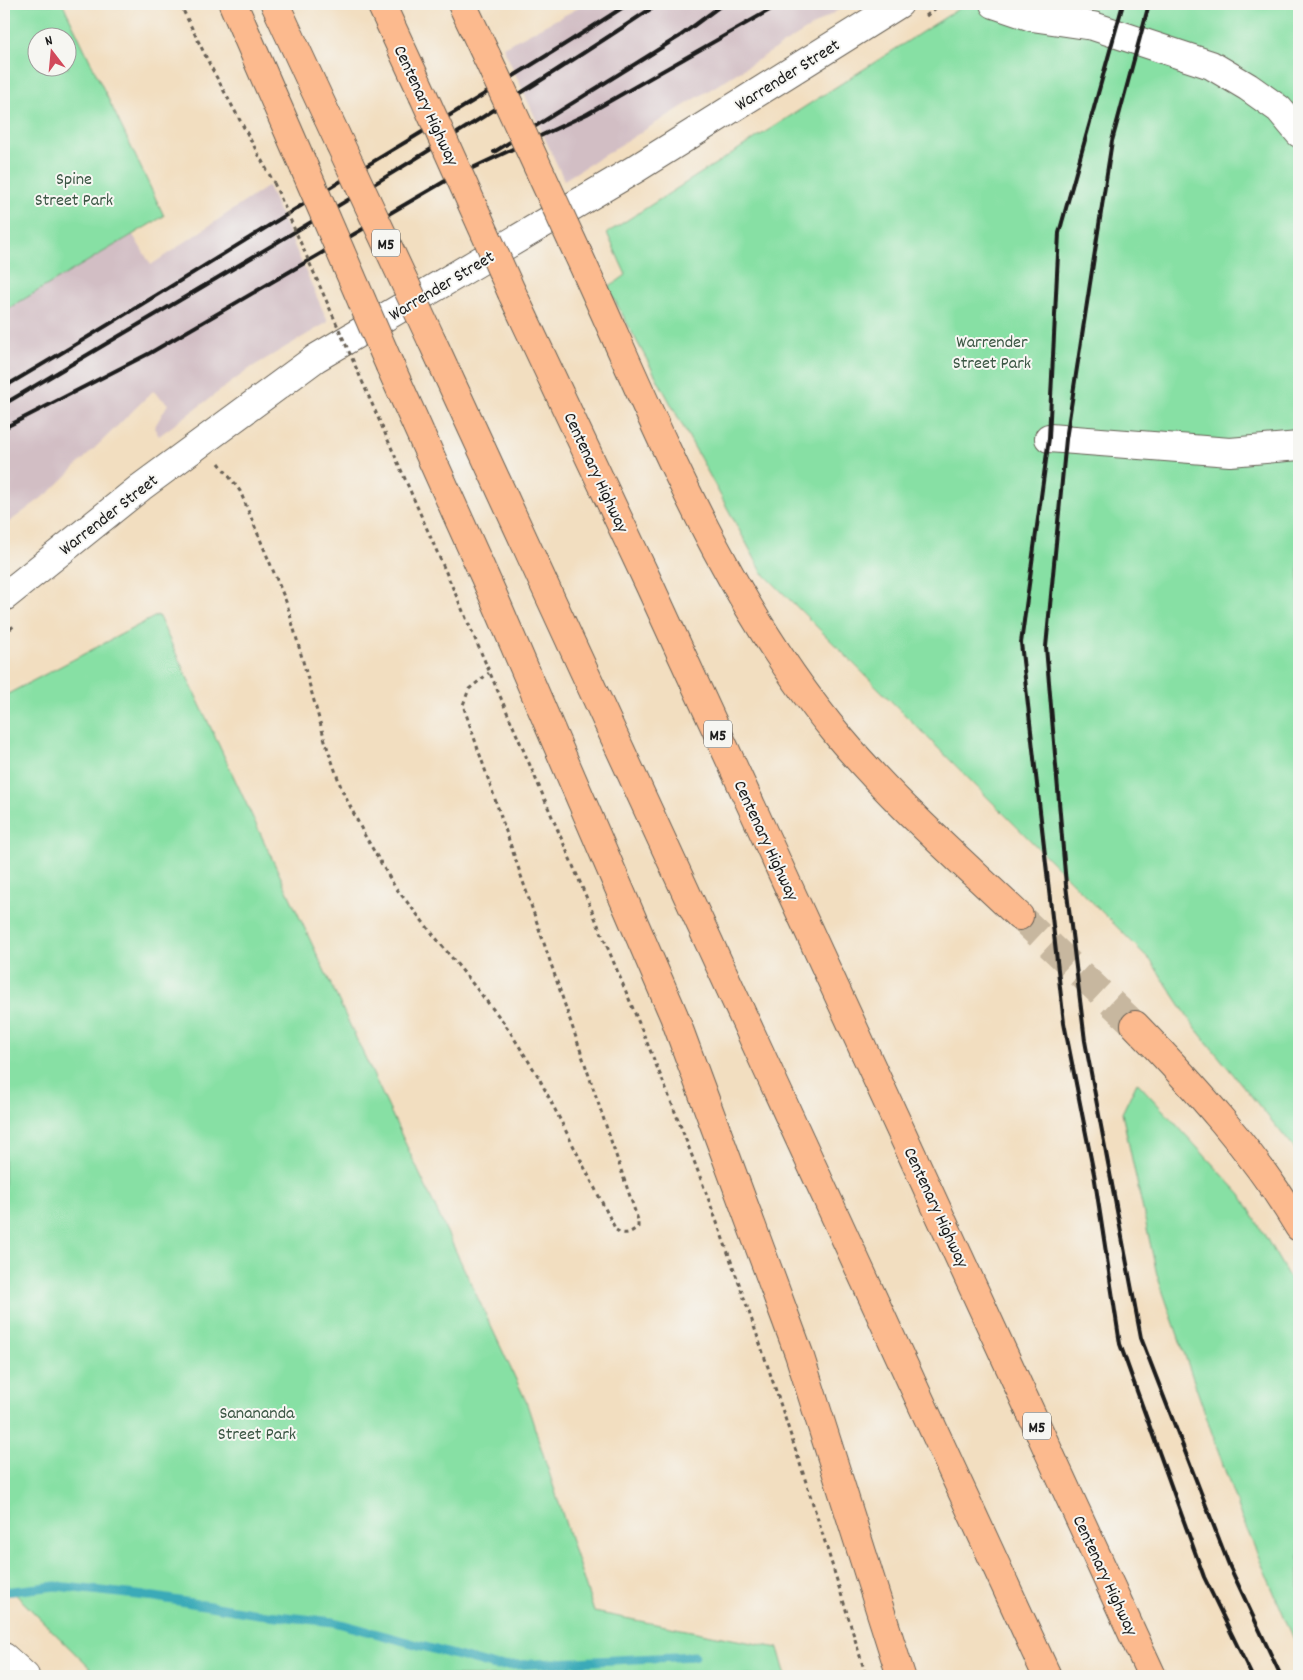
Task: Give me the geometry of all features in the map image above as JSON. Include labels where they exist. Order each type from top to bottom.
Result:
[{"type":"highway","points":[[233,4],[390,366],[496,602],[674,1016],[799,1354],[901,1676]]},
{"type":"highway","name":"M5","points":[[275,4],[1047,1676]]},
{"type":"highway","name":"Centenary Highway","points":[[380,4],[1152,1676]]},
{"type":"highway","points":[[462,4],[705,529],[744,601],[790,672],[841,739],[902,805],[1019,916]]},
{"type":"highway","points":[[1135,1025],[1184,1076],[1233,1134],[1299,1227]]},
{"type":"street","name":"Warrender Street","points":[[4,597],[141,486],[316,358],[637,168],[899,4]]},
{"type":"street","points":[[994,4],[1032,17],[1094,26],[1211,65],[1248,87],[1279,109],[1299,133]]},
{"type":"street","points":[[1050,438],[1230,452],[1299,446]]},
{"type":"street","points":[[4,1656],[25,1676]]},
{"type":"path","points":[[180,4],[211,68],[274,183],[489,673],[668,1096],[742,1295],[837,1580],[866,1676]]},
{"type":"path","points":[[923,18],[940,5],[945,4]]},
{"type":"path","points":[[351,368],[358,363]]},
{"type":"path","points":[[216,460],[240,491],[268,553],[288,604],[326,744],[342,790],[364,834],[395,888],[505,1024],[538,1076],[612,1223],[622,1234],[630,1233],[638,1227],[638,1220],[463,705],[469,689],[489,673]]},
{"type":"path","points":[[4,634],[18,622]]},
{"type":"shaded area","points":[[586,4],[848,4],[564,180],[503,47]]},
{"type":"shaded area","points":[[268,186],[328,322],[252,367],[159,436],[154,428],[168,404],[153,391],[51,491],[4,526],[4,311],[133,235],[151,265]]},
{"type":"green space","name":"Spine Street Park","points":[[4,4],[63,4],[74,28],[28,28],[28,78],[78,78],[78,35],[164,216],[4,311]]},
{"type":"green space","name":"Warrender Street Park","points":[[966,4],[1299,4],[1299,1154],[1196,1029],[1151,961],[762,572],[608,288],[626,275],[607,233]]},
{"type":"green space","name":"Sanananda Street Park","points":[[158,615],[526,1401],[594,1612],[778,1648],[786,1676],[98,1676],[4,1583],[4,696]]},
{"type":"green space","points":[[1137,1082],[1241,1195],[1299,1294],[1299,1651],[1239,1511],[1157,1275],[1122,1113]]},
{"type":"waterway","points":[[4,1592],[56,1586],[155,1597],[258,1614],[334,1622],[495,1666],[695,1656]]},
{"type":"tunnel","points":[[1019,916],[1135,1025]]},
{"type":"railway","points":[[4,387],[514,76],[628,4]]},
{"type":"railway","points":[[4,404],[415,159],[578,57],[658,4]]},
{"type":"railway","points":[[494,152],[680,36],[723,4]]},
{"type":"railway","points":[[4,428],[150,353],[447,180],[587,114],[780,4]]},
{"type":"railway","points":[[1123,4],[1059,233],[1049,438],[1021,643],[1064,1023],[1094,1174],[1120,1344],[1204,1577],[1252,1676]]},
{"type":"railway","points":[[1149,4],[1112,141],[1066,439],[1046,647],[1066,885],[1085,1041],[1141,1338],[1229,1565],[1281,1676]]}]
